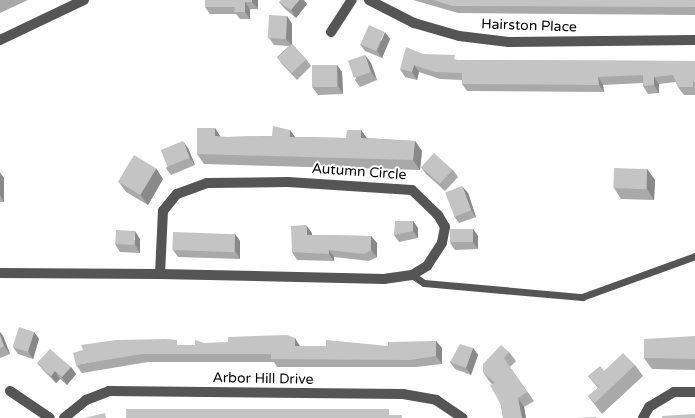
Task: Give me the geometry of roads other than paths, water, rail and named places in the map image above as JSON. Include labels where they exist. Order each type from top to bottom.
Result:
[{"type":"street","points":[[0,40],[84,0]]},
{"type":"street","points":[[332,32],[352,0]]},
{"type":"street","name":"Hairston Place","points":[[369,0],[414,23],[459,36],[509,42],[695,40]]},
{"type":"street","name":"Autumn Circle","points":[[0,273],[386,279],[412,275],[427,266],[442,243],[445,227],[428,201],[412,190],[392,187],[288,182],[207,183],[177,194],[163,211],[160,274]]},
{"type":"street","name":"Arbor Hill Drive","points":[[64,418],[86,400],[109,391],[403,394],[436,400],[463,418]]},
{"type":"street","points":[[10,392],[50,418]]},
{"type":"street","points":[[643,418],[649,407],[674,392],[695,392]]},
{"type":"lane","points":[[412,275],[424,283],[582,297],[695,256]]}]
